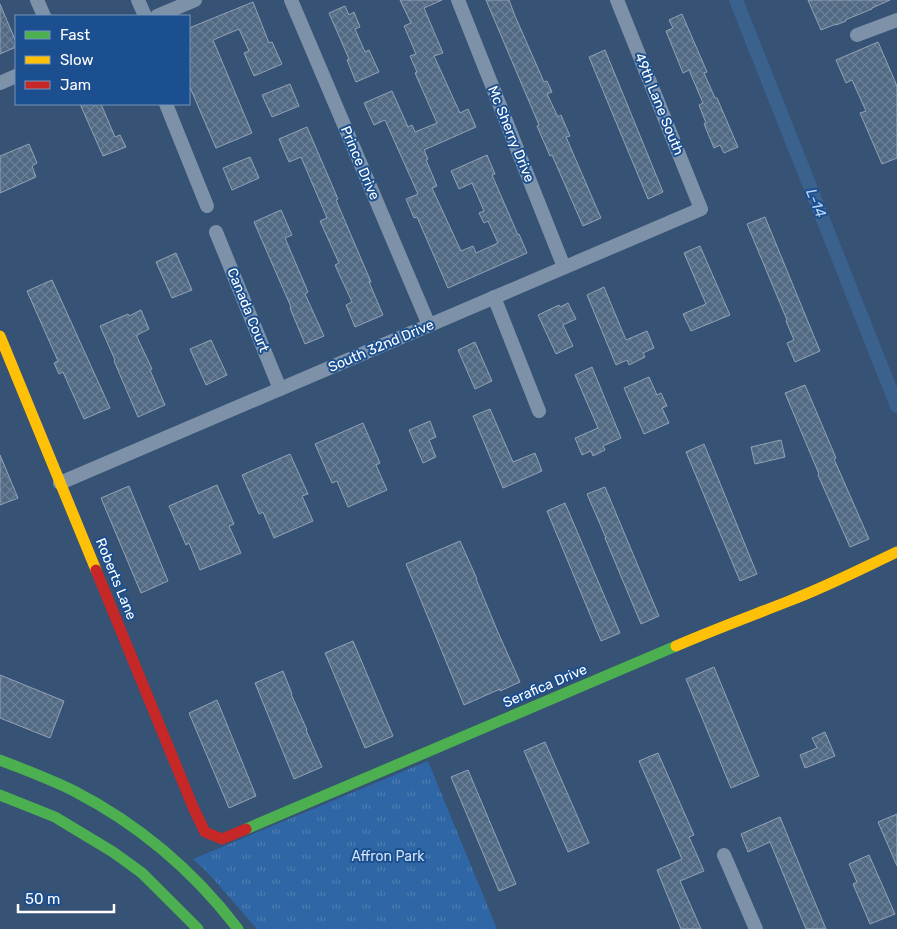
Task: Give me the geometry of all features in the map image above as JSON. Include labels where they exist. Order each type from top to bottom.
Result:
[{"type":"street","points":[[37,0],[44,15]]},
{"type":"street","points":[[138,0],[145,15]]},
{"type":"street","points":[[159,15],[195,0]]},
{"type":"street","name":"Prince Drive","points":[[292,0],[429,325]]},
{"type":"street","name":"Mc Sherry Drive","points":[[458,0],[564,267]]},
{"type":"street","name":"49th Lane South","points":[[618,0],[701,208]]},
{"type":"street","points":[[857,35],[896,22]]},
{"type":"street","points":[[0,83],[15,76]]},
{"type":"street","points":[[166,105],[207,206]]},
{"type":"street","name":"South 32nd Drive","points":[[60,483],[701,208]]},
{"type":"street","name":"Canada Court","points":[[216,232],[280,389]]},
{"type":"street","points":[[494,297],[540,411]]},
{"type":"street","name":"Roberts Lane","points":[[0,336],[193,807],[205,832]]},
{"type":"street","name":"Serafica Drive","points":[[205,832],[222,839],[721,627],[841,579],[897,552]]},
{"type":"street","points":[[0,760],[65,787],[103,807],[136,828],[166,851],[186,870],[212,897],[238,929]]},
{"type":"street","points":[[0,795],[55,817],[113,852],[142,873],[198,929]]},
{"type":"street","points":[[724,855],[756,929]]},
{"type":"green space","name":"Affron Park","points":[[428,761],[497,929],[257,929],[208,873],[193,859]]},
{"type":"building","points":[[400,0],[442,0],[424,8],[443,53],[434,56],[460,113],[468,109],[476,127],[424,150],[428,159],[426,160],[437,186],[432,188],[461,251],[473,246],[476,253],[498,243],[488,221],[484,223],[479,213],[484,211],[472,183],[459,189],[451,171],[487,155],[495,174],[492,175],[527,253],[448,288],[417,217],[414,218],[406,199],[418,194],[385,120],[374,125],[364,103],[392,91],[408,127],[412,125],[415,132],[437,123],[415,73],[417,72],[410,56],[416,54],[404,26],[411,23]]},
{"type":"building","points":[[486,0],[509,0],[544,82],[547,81],[552,92],[547,94],[558,117],[561,115],[570,136],[566,137],[601,218],[583,226],[552,155],[550,156],[537,126],[539,125]]},
{"type":"building","points":[[808,0],[890,0],[846,21],[821,30]]},
{"type":"building","points":[[253,2],[269,43],[272,42],[282,64],[254,76],[244,53],[249,51],[239,29],[213,40],[252,133],[216,148],[190,87],[190,28]]},
{"type":"building","points":[[0,4],[15,40],[15,47],[0,54]]},
{"type":"building","points":[[345,6],[349,15],[354,12],[360,27],[355,29],[365,52],[369,50],[379,72],[356,82],[347,60],[349,59],[329,13]]},
{"type":"building","points":[[682,14],[707,72],[704,73],[738,147],[724,153],[720,145],[714,148],[704,124],[706,123],[699,105],[703,103],[689,70],[683,73],[666,31],[673,28],[669,20]]},
{"type":"building","points":[[878,42],[897,86],[897,158],[882,164],[860,113],[866,111],[852,80],[846,83],[836,60]]},
{"type":"building","points":[[605,50],[663,192],[648,199],[589,57]]},
{"type":"building","points":[[290,84],[299,106],[272,117],[262,95]]},
{"type":"building","points":[[80,105],[101,105],[115,137],[120,135],[126,147],[103,156]]},
{"type":"building","points":[[307,127],[338,199],[336,200],[383,315],[355,327],[346,305],[352,302],[335,265],[339,263],[320,221],[327,218],[301,157],[289,162],[279,139]]},
{"type":"building","points":[[29,144],[37,163],[32,166],[36,177],[0,193],[0,156]]},
{"type":"building","points":[[250,157],[259,178],[232,190],[223,168]]},
{"type":"building","points":[[281,210],[292,235],[285,238],[308,292],[305,294],[324,336],[305,344],[254,222]]},
{"type":"building","points":[[765,217],[820,351],[795,362],[787,343],[794,340],[747,224]]},
{"type":"building","points":[[700,246],[730,315],[691,331],[683,314],[706,304],[684,253]]},
{"type":"building","points":[[176,253],[192,290],[172,298],[156,262]]},
{"type":"building","points":[[52,280],[110,408],[84,419],[63,372],[59,374],[54,363],[58,361],[27,291]]},
{"type":"building","points":[[604,287],[626,340],[647,331],[654,348],[643,353],[645,357],[629,365],[627,360],[616,365],[587,295]]},
{"type":"building","points":[[568,303],[576,319],[563,325],[573,346],[556,354],[538,315]]},
{"type":"building","points":[[141,310],[149,329],[137,335],[137,337],[152,369],[150,370],[165,405],[138,417],[100,326]]},
{"type":"building","points":[[211,340],[227,375],[206,385],[190,349]]},
{"type":"building","points":[[475,342],[492,381],[475,389],[458,350]]},
{"type":"building","points":[[592,367],[621,438],[603,446],[605,450],[593,456],[591,451],[582,455],[575,438],[598,428],[575,375]]},
{"type":"building","points":[[649,377],[657,395],[661,393],[667,406],[662,408],[669,423],[644,434],[624,388]]},
{"type":"building","points":[[805,385],[836,458],[834,459],[869,539],[850,547],[785,393]]},
{"type":"building","points":[[490,409],[513,462],[535,453],[542,471],[503,488],[473,416]]},
{"type":"building","points":[[430,421],[436,437],[429,440],[436,457],[423,463],[409,430]]},
{"type":"building","points":[[363,423],[380,463],[376,465],[387,490],[348,507],[337,481],[332,483],[315,444]]},
{"type":"building","points":[[781,440],[785,457],[755,464],[751,447]]},
{"type":"building","points":[[704,444],[757,574],[740,581],[686,452]]},
{"type":"building","points":[[290,454],[308,494],[302,496],[313,521],[274,538],[263,512],[259,514],[242,475]]},
{"type":"building","points":[[0,455],[18,498],[0,505]]},
{"type":"building","points":[[217,485],[234,524],[229,526],[241,553],[200,570],[189,543],[186,545],[169,506]]},
{"type":"building","points":[[129,486],[168,581],[141,593],[101,498]]},
{"type":"building","points":[[605,487],[659,616],[641,624],[587,494]]},
{"type":"building","points":[[565,503],[620,633],[601,641],[547,511]]},
{"type":"building","points":[[460,541],[520,682],[464,705],[406,564]]},
{"type":"building","points":[[353,641],[393,736],[365,748],[325,653]]},
{"type":"building","points":[[714,667],[759,776],[731,788],[686,679]]},
{"type":"building","points":[[283,671],[322,767],[294,779],[255,683]]},
{"type":"building","points":[[0,675],[64,701],[50,738],[0,718]]},
{"type":"building","points":[[217,700],[256,796],[229,808],[189,713]]},
{"type":"building","points":[[825,732],[835,756],[805,768],[800,755],[817,748],[812,738]]},
{"type":"building","points":[[545,742],[589,843],[568,852],[524,751]]},
{"type":"building","points":[[658,753],[694,835],[689,837],[704,871],[680,881],[701,929],[681,929],[657,870],[682,859],[639,761]]},
{"type":"building","points":[[468,770],[516,884],[499,891],[451,777]]},
{"type":"building","points":[[897,814],[897,866],[878,822]]},
{"type":"building","points":[[780,817],[826,929],[806,929],[770,842],[748,852],[741,834]]},
{"type":"building","points":[[869,855],[895,914],[870,924],[853,884],[857,882],[849,864]]},
{"type":"waterway","name":"L-14","points":[[736,0],[897,406]]},
{"type":"traffic: fast","points":[[246,829],[676,646]]},
{"type":"traffic: fast","points":[[0,760],[74,791],[98,804],[143,834],[184,868],[203,887],[238,929]]},
{"type":"traffic: fast","points":[[0,795],[55,817],[113,852],[142,873],[198,929]]},
{"type":"traffic: slow","points":[[0,336],[96,570]]},
{"type":"traffic: slow","points":[[676,646],[816,590],[897,552]]},
{"type":"traffic: jam","points":[[96,570],[205,832],[222,839],[246,829]]}]
